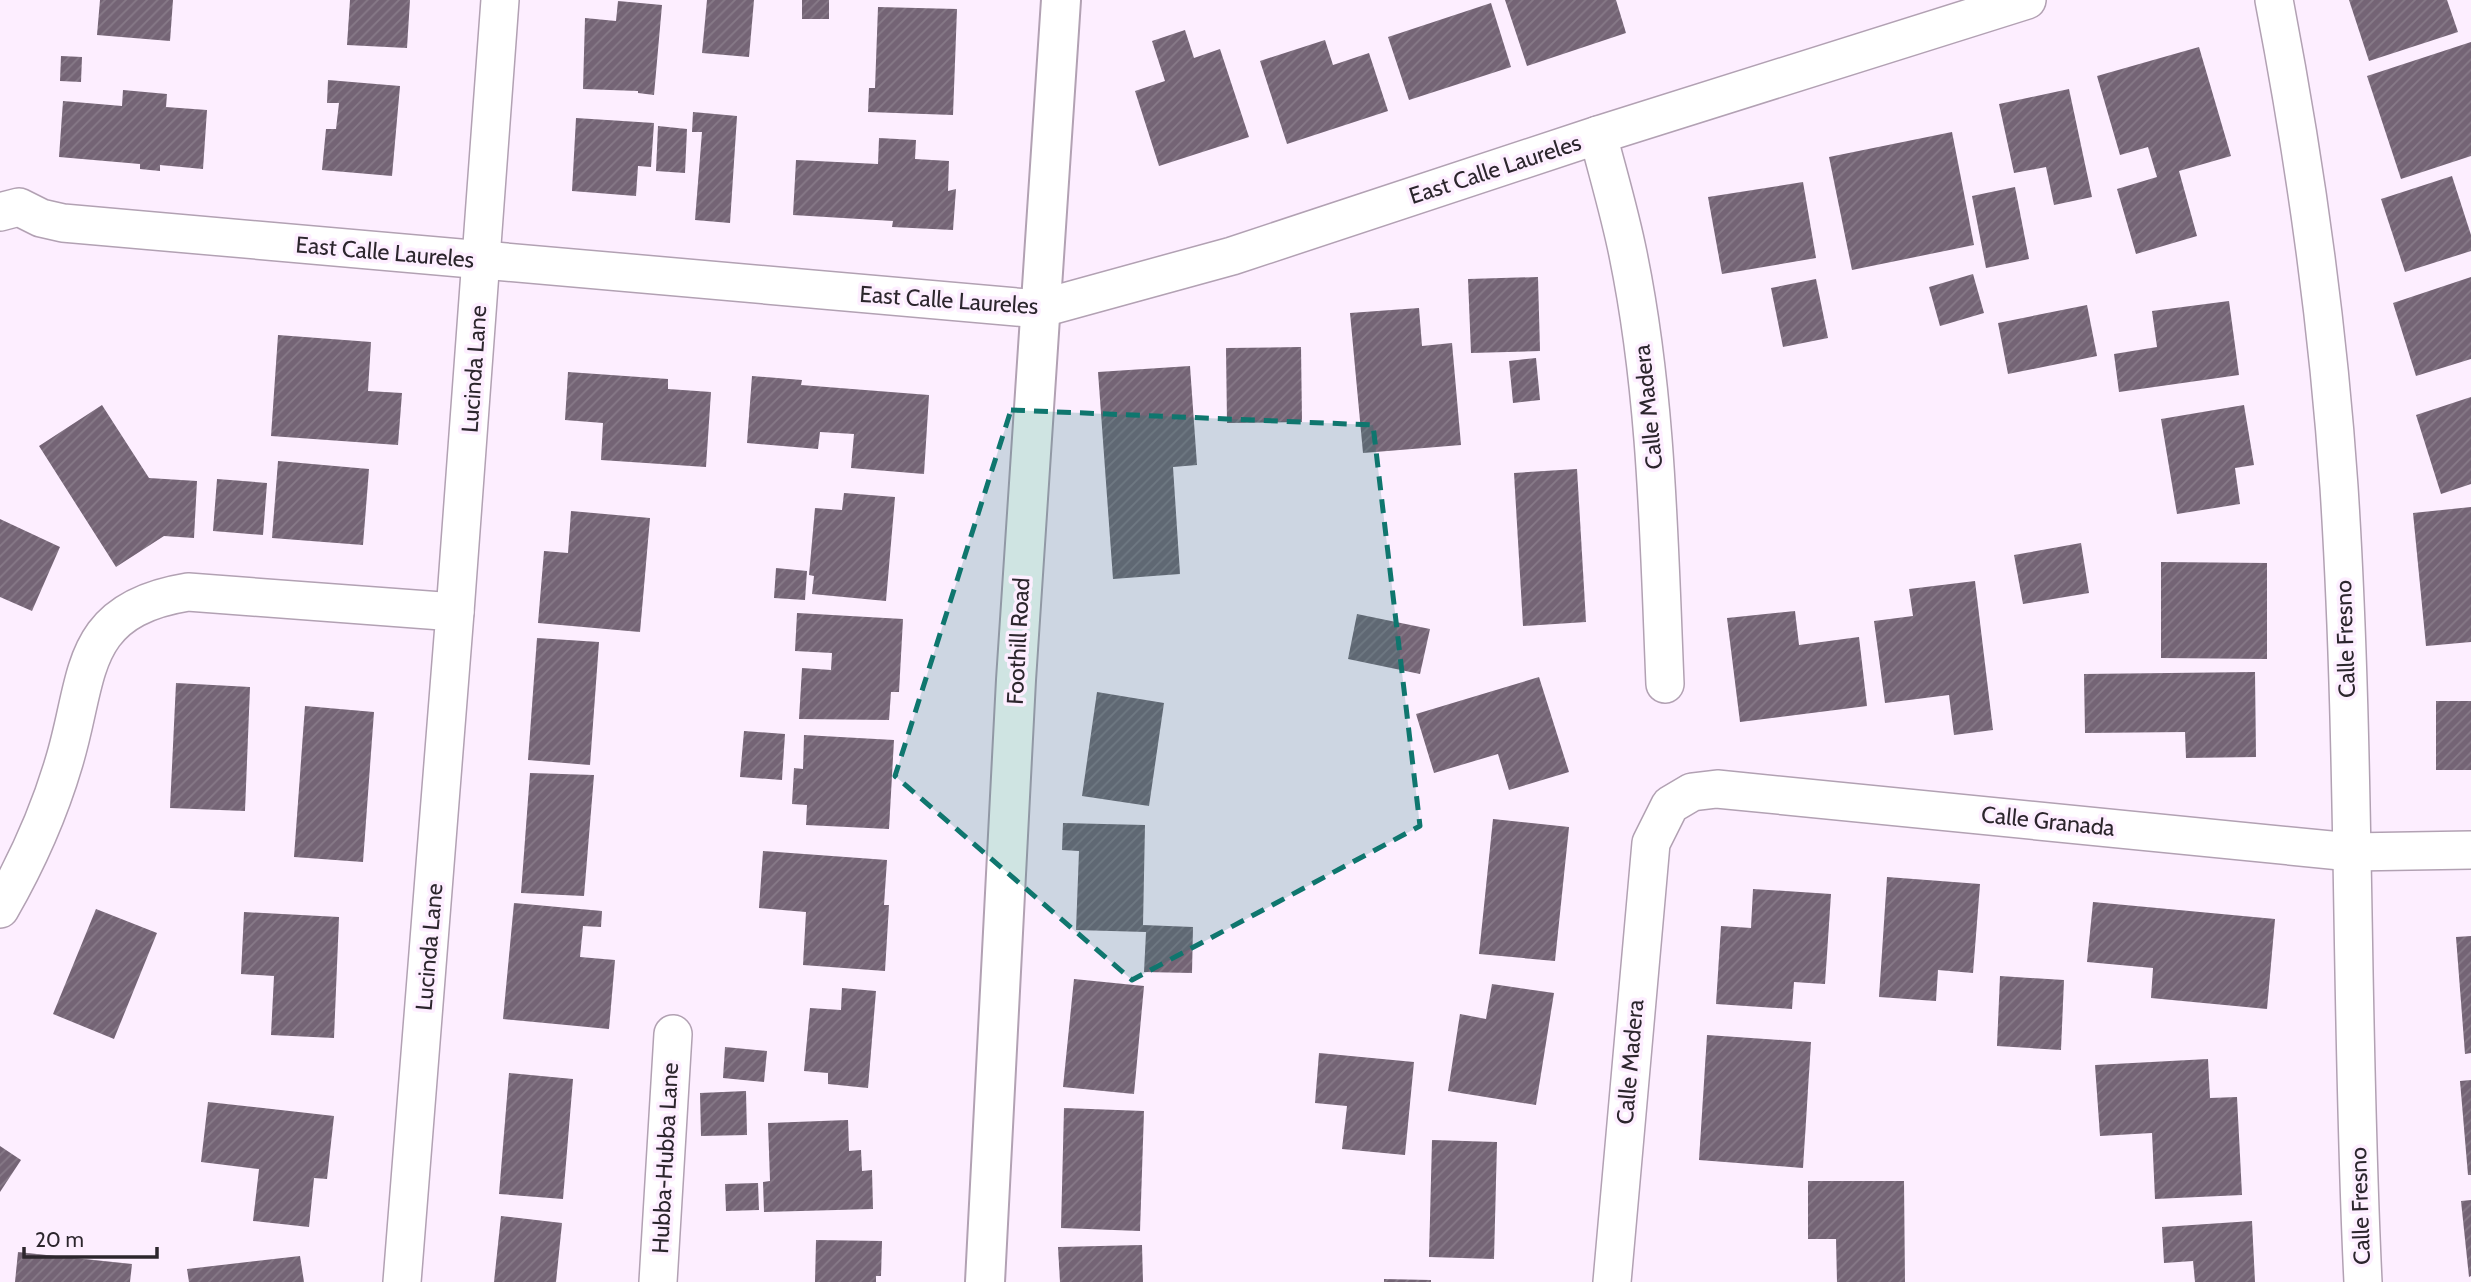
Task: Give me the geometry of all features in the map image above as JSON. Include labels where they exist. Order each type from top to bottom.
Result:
[{"type":"main road","name":"Foothill Road","points":[[985,1282],[1014,708],[1061,0]]},
{"type":"street","name":"Lucinda Lane","points":[[402,1282],[500,0]]},
{"type":"street","name":"East Calle Laureles","points":[[6,203],[41,218],[63,223],[1039,309],[1232,256],[1598,135],[2027,0]]},
{"type":"street","name":"Calle Fresno","points":[[2274,0],[2294,101],[2321,292],[2335,444],[2345,615],[2363,1282]]},
{"type":"street","name":"Calle Madera","points":[[1598,135],[1628,254],[1647,382],[1658,511],[1665,684]]},
{"type":"street","points":[[0,909],[43,823],[65,760],[81,680],[90,657],[120,618],[163,596],[188,592],[455,612]]},
{"type":"street","name":"Calle Granada","points":[[1651,842],[1670,805],[1692,792],[1717,789],[2351,852],[2471,850]]},
{"type":"street","name":"Calle Madera","points":[[1612,1282],[1651,842]]},
{"type":"street","name":"Hubba-Hubba Lane","points":[[658,1282],[673,1034]]},
{"type":"highlighted area","points":[[1011,410],[1373,425],[1420,826],[1132,980],[895,776]]},
{"type":"building","points":[[100,0],[173,0],[170,41],[97,35]]},
{"type":"building","points":[[350,0],[410,0],[407,48],[347,45]]},
{"type":"building","points":[[707,0],[754,0],[749,57],[702,53]]},
{"type":"building","points":[[802,0],[829,0],[829,19],[802,19]]},
{"type":"building","points":[[1505,0],[1616,0],[1626,33],[1527,66]]},
{"type":"building","points":[[2349,0],[2447,0],[2458,32],[2369,61]]},
{"type":"building","points":[[618,1],[662,5],[654,95],[638,91],[583,89],[585,18],[616,21]]},
{"type":"building","points":[[1491,3],[1511,67],[1409,100],[1388,37]]},
{"type":"building","points":[[878,7],[957,9],[953,115],[868,112],[869,88],[875,88]]},
{"type":"building","points":[[1185,30],[1194,58],[1220,49],[1249,137],[1159,166],[1135,91],[1165,81],[1152,41]]},
{"type":"building","points":[[1325,40],[1333,65],[1369,53],[1388,111],[1287,144],[1260,61]]},
{"type":"building","points":[[2471,42],[2471,156],[2401,179],[2367,76]]},
{"type":"building","points":[[2199,47],[2231,156],[2179,171],[2197,236],[2136,254],[2117,189],[2157,177],[2148,147],[2120,155],[2097,76]]},
{"type":"building","points":[[61,56],[82,57],[81,82],[60,81]]},
{"type":"building","points":[[328,80],[400,86],[392,176],[322,170],[326,129],[336,129],[339,103],[327,103]]},
{"type":"building","points":[[2069,89],[2092,197],[2054,205],[2046,167],[2014,173],[1999,104]]},
{"type":"building","points":[[123,90],[167,94],[166,107],[207,110],[203,169],[160,165],[160,171],[140,169],[140,164],[59,157],[63,101],[122,106]]},
{"type":"building","points":[[693,112],[737,116],[730,223],[695,220],[702,132],[692,132]]},
{"type":"building","points":[[576,118],[654,123],[651,167],[638,166],[636,196],[572,191]]},
{"type":"building","points":[[658,126],[687,129],[685,173],[656,171]]},
{"type":"building","points":[[1952,132],[1974,245],[1852,270],[1829,157]]},
{"type":"building","points":[[879,138],[916,140],[915,159],[949,161],[948,191],[956,189],[953,230],[892,227],[893,221],[793,215],[796,160],[878,164]]},
{"type":"building","points":[[2452,176],[2471,235],[2471,251],[2405,272],[2381,199]]},
{"type":"building","points":[[1803,182],[1816,258],[1722,274],[1708,197]]},
{"type":"building","points":[[2015,187],[2029,259],[1986,268],[1972,196]]},
{"type":"building","points":[[1973,274],[1984,313],[1940,326],[1929,287]]},
{"type":"building","points":[[1538,277],[1540,351],[1471,353],[1468,279]]},
{"type":"building","points":[[2471,277],[2471,359],[2416,376],[2393,303]]},
{"type":"building","points":[[1816,279],[1828,338],[1783,347],[1771,288]]},
{"type":"building","points":[[2229,301],[2239,375],[2119,392],[2114,354],[2157,347],[2152,311]]},
{"type":"building","points":[[2087,305],[2097,356],[2008,374],[1998,323]]},
{"type":"building","points":[[1419,308],[1422,346],[1452,343],[1461,445],[1363,453],[1350,313]]},
{"type":"building","points":[[278,335],[371,342],[368,391],[402,393],[398,445],[271,436]]},
{"type":"building","points":[[1301,347],[1302,422],[1227,423],[1226,348]]},
{"type":"building","points":[[1536,358],[1540,400],[1513,403],[1509,361]]},
{"type":"building","points":[[1190,366],[1197,465],[1173,467],[1180,574],[1113,579],[1098,372]]},
{"type":"building","points":[[568,372],[668,379],[668,389],[711,392],[706,467],[601,460],[603,423],[565,420]]},
{"type":"building","points":[[752,376],[802,380],[801,385],[929,395],[924,474],[851,468],[854,434],[820,432],[818,449],[747,443]]},
{"type":"building","points":[[2471,397],[2471,484],[2441,494],[2416,415]]},
{"type":"building","points":[[102,405],[149,478],[197,481],[194,538],[164,536],[116,567],[39,446]]},
{"type":"building","points":[[2244,405],[2254,465],[2235,468],[2240,504],[2177,514],[2161,419]]},
{"type":"building","points":[[278,461],[369,469],[363,545],[272,538]]},
{"type":"building","points":[[1577,469],[1586,622],[1523,626],[1514,473]]},
{"type":"building","points":[[217,479],[267,483],[263,535],[213,531]]},
{"type":"building","points":[[844,493],[895,497],[886,601],[812,594],[814,576],[809,575],[815,508],[842,510]]},
{"type":"building","points":[[2471,507],[2471,642],[2426,646],[2413,513]]},
{"type":"building","points":[[571,511],[650,518],[640,632],[538,623],[544,551],[568,553]]},
{"type":"building","points":[[0,519],[60,547],[32,611],[0,597]]},
{"type":"building","points":[[2081,543],[2089,593],[2023,604],[2014,555]]},
{"type":"building","points":[[2161,562],[2267,563],[2267,659],[2161,658]]},
{"type":"building","points":[[776,568],[807,571],[805,600],[774,598]]},
{"type":"building","points":[[1975,581],[1993,730],[1954,735],[1949,695],[1885,703],[1874,621],[1913,616],[1909,589]]},
{"type":"building","points":[[1795,611],[1799,645],[1859,637],[1867,706],[1740,722],[1727,618]]},
{"type":"building","points":[[797,613],[903,619],[899,692],[891,692],[889,720],[799,719],[802,668],[831,670],[832,653],[795,651]]},
{"type":"building","points":[[1357,614],[1430,629],[1420,674],[1348,659]]},
{"type":"building","points":[[537,638],[599,642],[590,765],[528,760]]},
{"type":"building","points":[[2255,672],[2256,757],[2186,758],[2185,732],[2085,733],[2084,674]]},
{"type":"building","points":[[1539,677],[1569,772],[1509,790],[1498,754],[1434,773],[1416,714]]},
{"type":"building","points":[[176,683],[250,687],[245,811],[170,808]]},
{"type":"building","points":[[1097,692],[1164,703],[1149,806],[1082,796]]},
{"type":"building","points":[[2436,701],[2471,701],[2471,770],[2436,770]]},
{"type":"building","points":[[305,706],[374,712],[363,862],[294,857]]},
{"type":"building","points":[[744,731],[785,734],[782,780],[740,777]]},
{"type":"building","points":[[804,735],[894,740],[889,829],[806,825],[807,805],[792,804],[794,768],[803,769]]},
{"type":"building","points":[[530,773],[594,775],[584,896],[521,893]]},
{"type":"building","points":[[1493,819],[1569,827],[1555,961],[1479,954]]},
{"type":"building","points":[[1063,823],[1145,825],[1143,925],[1193,927],[1192,973],[1144,972],[1146,932],[1076,930],[1079,851],[1062,850]]},
{"type":"building","points":[[763,851],[887,860],[884,905],[889,905],[885,971],[803,965],[806,912],[759,908]]},
{"type":"building","points":[[1887,877],[1980,884],[1973,973],[1938,970],[1936,1001],[1879,997]]},
{"type":"building","points":[[1753,889],[1831,894],[1825,984],[1794,982],[1792,1009],[1716,1004],[1721,926],[1751,928]]},
{"type":"building","points":[[2093,902],[2275,919],[2267,1009],[2151,998],[2153,968],[2087,962]]},
{"type":"building","points":[[514,903],[602,911],[601,927],[583,926],[580,957],[615,960],[609,1029],[503,1019]]},
{"type":"building","points":[[96,909],[157,933],[114,1039],[53,1014]]},
{"type":"building","points":[[244,912],[339,917],[334,1038],[271,1035],[274,976],[241,974]]},
{"type":"building","points":[[2471,936],[2471,1053],[2465,1054],[2456,937]]},
{"type":"building","points":[[2000,976],[2064,980],[2061,1050],[1997,1046]]},
{"type":"building","points":[[1074,979],[1144,986],[1134,1094],[1063,1087]]},
{"type":"building","points":[[1492,984],[1554,993],[1536,1105],[1448,1091],[1460,1014],[1486,1019]]},
{"type":"building","points":[[842,988],[876,991],[868,1088],[828,1084],[828,1073],[804,1071],[810,1008],[841,1010]]},
{"type":"building","points":[[1707,1035],[1811,1042],[1803,1168],[1699,1160]]},
{"type":"building","points":[[725,1047],[767,1051],[764,1082],[723,1078]]},
{"type":"building","points":[[1319,1053],[1414,1062],[1405,1155],[1342,1149],[1347,1106],[1315,1103]]},
{"type":"building","points":[[2208,1059],[2210,1098],[2237,1097],[2242,1195],[2155,1199],[2152,1133],[2100,1136],[2095,1065]]},
{"type":"building","points":[[509,1073],[573,1079],[563,1199],[499,1194]]},
{"type":"building","points":[[2471,1080],[2471,1175],[2468,1175],[2460,1081]]},
{"type":"building","points":[[746,1091],[747,1135],[701,1136],[700,1093]]},
{"type":"building","points":[[208,1102],[334,1116],[327,1179],[314,1178],[309,1227],[253,1221],[259,1169],[201,1162]]},
{"type":"building","points":[[1064,1108],[1144,1111],[1140,1231],[1061,1228]]},
{"type":"building","points":[[848,1120],[849,1151],[861,1150],[862,1171],[872,1170],[873,1209],[764,1212],[763,1182],[770,1181],[768,1123]]},
{"type":"building","points":[[1432,1140],[1497,1142],[1494,1259],[1429,1257]]},
{"type":"building","points":[[0,1146],[21,1160],[0,1192]]},
{"type":"building","points":[[1808,1181],[1904,1181],[1905,1282],[1837,1282],[1836,1239],[1808,1239]]},
{"type":"building","points":[[758,1183],[759,1210],[726,1211],[725,1184]]},
{"type":"building","points":[[2471,1200],[2471,1276],[2469,1277],[2461,1201]]},
{"type":"building","points":[[501,1216],[562,1223],[556,1282],[494,1282]]},
{"type":"building","points":[[2252,1221],[2255,1282],[2195,1282],[2193,1261],[2164,1263],[2162,1227]]},
{"type":"building","points":[[816,1240],[882,1241],[881,1276],[876,1276],[876,1282],[815,1282]]},
{"type":"building","points":[[1142,1245],[1143,1282],[1060,1282],[1058,1247]]},
{"type":"building","points":[[18,1252],[132,1264],[130,1282],[15,1282]]},
{"type":"building","points":[[300,1256],[304,1282],[189,1282],[187,1269]]},
{"type":"building","points":[[1384,1279],[1431,1280],[1431,1282],[1384,1282]]}]
